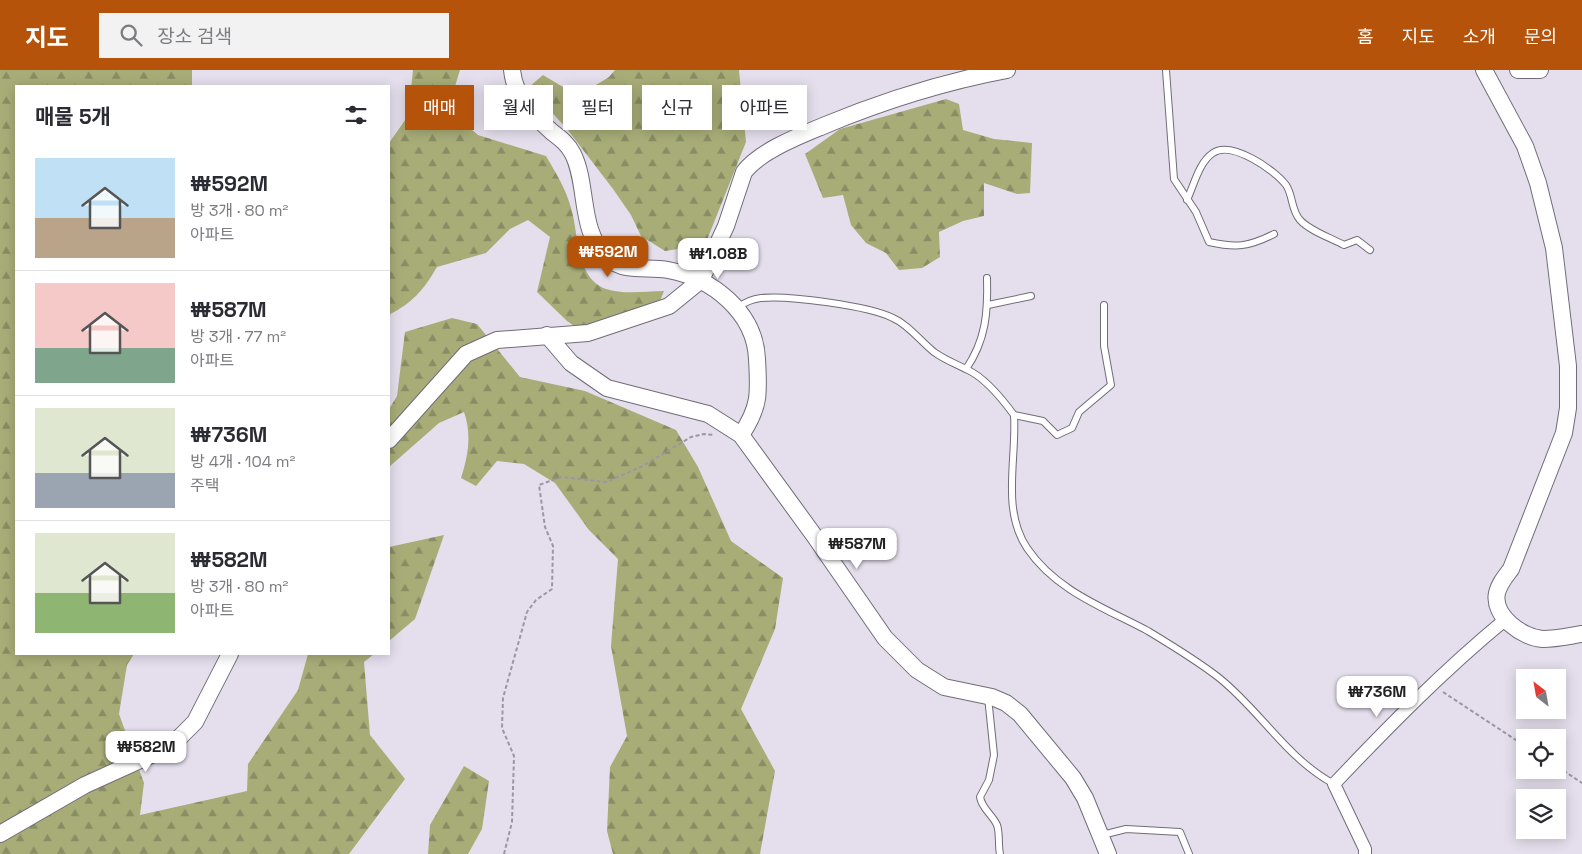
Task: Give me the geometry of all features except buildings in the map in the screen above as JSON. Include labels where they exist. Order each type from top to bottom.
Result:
[{"type":"street","points":[[512,70],[517,91],[532,114],[571,151],[583,180],[588,223],[602,252],[618,266],[668,270],[701,280],[737,308],[753,333],[758,380],[757,407],[741,435]]},
{"type":"street","points":[[390,439],[466,354],[497,340],[547,335],[588,334],[669,306],[701,280],[726,226],[744,172],[750,165],[793,138],[875,104],[955,80],[1007,70]]},
{"type":"street","points":[[1484,70],[1525,146],[1538,183],[1554,248],[1568,366],[1568,408],[1564,432],[1511,569],[1500,585],[1496,596],[1498,606],[1506,619],[1520,630],[1537,638],[1582,634]]},
{"type":"street","points":[[1518,70],[1540,70]]},
{"type":"street","points":[[547,335],[581,372],[607,388],[708,414],[741,435],[885,638],[917,670],[944,687],[988,696],[1006,703],[1041,738],[1073,778],[1085,798],[1108,854]]},
{"type":"street","points":[[1364,854],[1365,849],[1334,784],[1403,711],[1506,619]]},
{"type":"street","points":[[0,834],[85,785],[171,746],[195,722],[229,655]]},
{"type":"lane","points":[[1166,70],[1172,172],[1174,179],[1196,212],[1209,242],[1242,247],[1257,243],[1274,234]]},
{"type":"lane","points":[[1187,200],[1201,168],[1211,154],[1219,150],[1238,152],[1260,163],[1286,185],[1294,212],[1304,224],[1344,244],[1357,240],[1370,250]]},
{"type":"lane","points":[[966,369],[982,341],[988,305],[987,278]]},
{"type":"lane","points":[[988,305],[1031,296]]},
{"type":"lane","points":[[737,308],[746,301],[774,297],[848,306],[883,314],[906,326],[933,351],[952,364],[966,369],[982,380],[1014,415],[1043,422],[1057,435],[1067,432],[1072,428],[1079,412],[1112,385],[1104,346],[1104,306]]},
{"type":"lane","points":[[1014,415],[1011,463],[1012,503],[1027,548],[1037,560],[1064,586],[1148,632],[1218,678],[1266,723],[1284,746],[1305,765],[1334,784]]},
{"type":"lane","points":[[988,696],[994,755],[989,780],[980,797],[984,808],[992,817],[998,829],[1000,854]]},
{"type":"lane","points":[[1100,835],[1126,829],[1180,832],[1189,854]]},
{"type":"path","points":[[504,854],[512,822],[514,756],[502,728],[503,698],[527,612],[536,600],[552,589],[552,546],[544,527],[539,485],[561,477],[606,482],[641,467],[690,438],[704,434],[717,436]]},
{"type":"path","points":[[1432,685],[1516,740]]},
{"type":"path","points":[[1566,772],[1582,783]]},
{"type":"green space","points":[[0,70],[192,70],[192,85],[15,85],[15,655],[133,655],[127,665],[119,714],[144,783],[140,815],[247,791],[248,764],[298,690],[308,655],[373,655],[364,662],[370,735],[405,779],[349,854],[0,854]]},
{"type":"green space","points":[[413,70],[460,70],[455,85],[411,85]]},
{"type":"green space","points":[[615,70],[739,70],[740,85],[722,85],[722,130],[745,130],[746,142],[705,245],[665,251],[641,236],[631,215],[568,130],[632,130],[632,85],[596,85],[609,77]]},
{"type":"green space","points":[[543,75],[563,87],[563,125],[553,114],[553,85],[531,85]]},
{"type":"green space","points":[[946,99],[959,104],[963,130],[994,139],[1032,143],[1030,193],[1017,194],[984,183],[984,216],[963,221],[939,232],[940,257],[922,268],[899,270],[886,253],[866,243],[851,225],[843,195],[823,198],[805,154],[840,129]]},
{"type":"green space","points":[[405,120],[405,130],[472,130],[478,135],[546,156],[569,201],[580,254],[583,265],[589,275],[596,283],[613,291],[664,291],[660,301],[577,328],[537,292],[550,237],[528,220],[510,229],[486,253],[437,267],[417,295],[390,314],[390,142]]},
{"type":"green space","points":[[452,318],[477,324],[520,377],[585,391],[676,430],[698,467],[731,541],[783,578],[775,629],[741,709],[775,771],[760,854],[613,854],[607,831],[610,767],[627,736],[611,646],[618,559],[589,530],[555,483],[524,464],[497,461],[476,486],[461,478],[466,462],[468,445],[468,429],[464,412],[439,423],[390,466],[390,407],[397,396],[405,332]]},
{"type":"green space","points":[[444,535],[415,619],[390,640],[390,547]]},
{"type":"green space","points":[[464,766],[489,781],[482,829],[468,854],[428,854],[430,825]]}]
